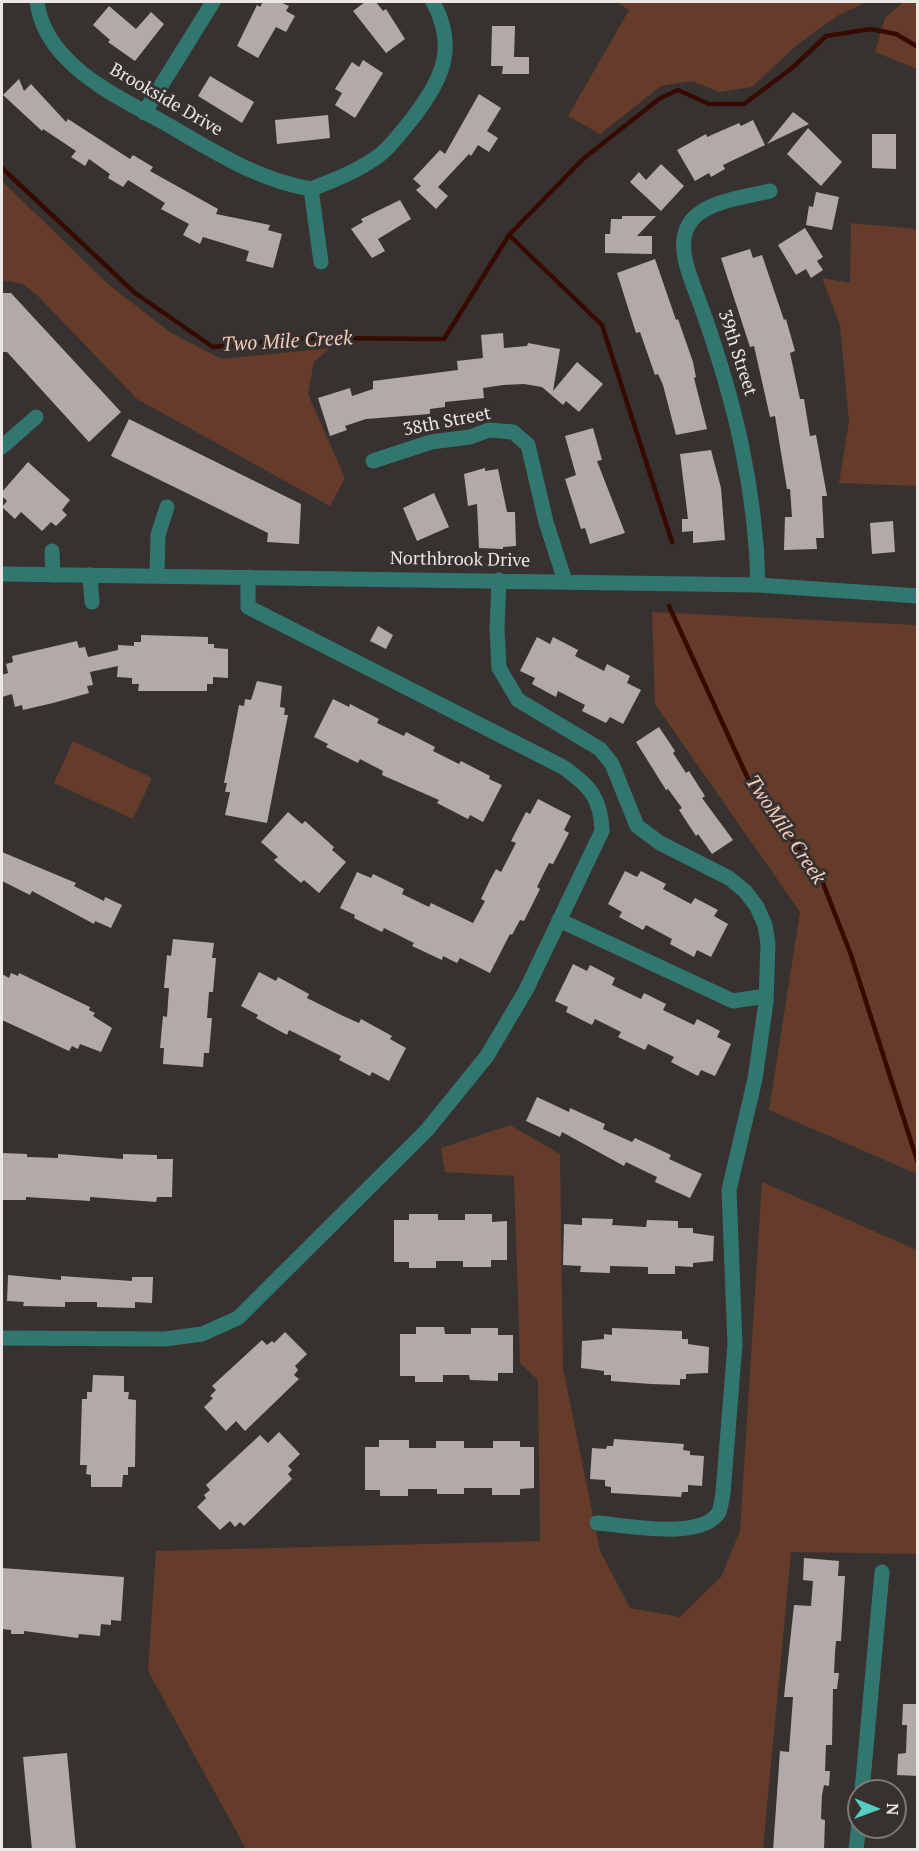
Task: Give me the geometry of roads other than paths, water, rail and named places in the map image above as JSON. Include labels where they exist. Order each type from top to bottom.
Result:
[{"type":"street","name":"Brookside Drive","points":[[37,2],[43,25],[64,57],[79,71],[144,113],[263,177],[286,185],[311,189]]},
{"type":"street","points":[[144,113],[213,2]]},
{"type":"street","points":[[321,262],[311,189],[348,174],[381,153],[431,93],[445,58],[447,39],[442,20],[433,2]]},
{"type":"street","name":"39th Street","points":[[758,585],[749,475],[727,380],[693,282],[684,246],[688,226],[700,212],[770,190]]},
{"type":"street","points":[[2,447],[36,417]]},
{"type":"street","name":"38th Street","points":[[373,461],[431,442],[470,437],[489,430],[513,432],[528,445],[546,522],[565,581]]},
{"type":"street","points":[[157,576],[158,536],[167,507]]},
{"type":"street","points":[[52,551],[52,575]]},
{"type":"street","name":"Northbrook Drive","points":[[2,574],[758,585],[918,596]]},
{"type":"street","points":[[90,575],[92,602]]},
{"type":"street","points":[[2,1338],[165,1340],[202,1334],[238,1318],[428,1130],[494,1046],[526,990],[602,831],[601,810],[592,790],[563,767],[248,607],[248,577]]},
{"type":"street","points":[[499,580],[497,629],[499,668],[518,700],[600,749],[612,764],[631,815],[644,832],[729,878],[745,891],[757,907],[765,925],[768,945],[766,996],[755,1079],[729,1190],[735,1344],[723,1493],[718,1512],[702,1527],[681,1530],[597,1523]]},
{"type":"street","points":[[560,920],[733,1001],[766,996]]},
{"type":"street","points":[[863,1779],[882,1572]]},
{"type":"waterway","name":"Two Mile Creek","points":[[509,235],[583,159],[659,99],[678,90],[709,104],[744,104],[792,68],[826,36],[871,29],[896,34],[918,47]]},
{"type":"waterway","name":"Two Mile Creek","points":[[2,168],[135,293],[213,347],[308,338],[444,339],[509,235],[602,325],[672,542]]},
{"type":"waterway","name":"TwoMile Creek","points":[[669,606],[749,781],[821,878],[851,955],[918,1163]]}]
